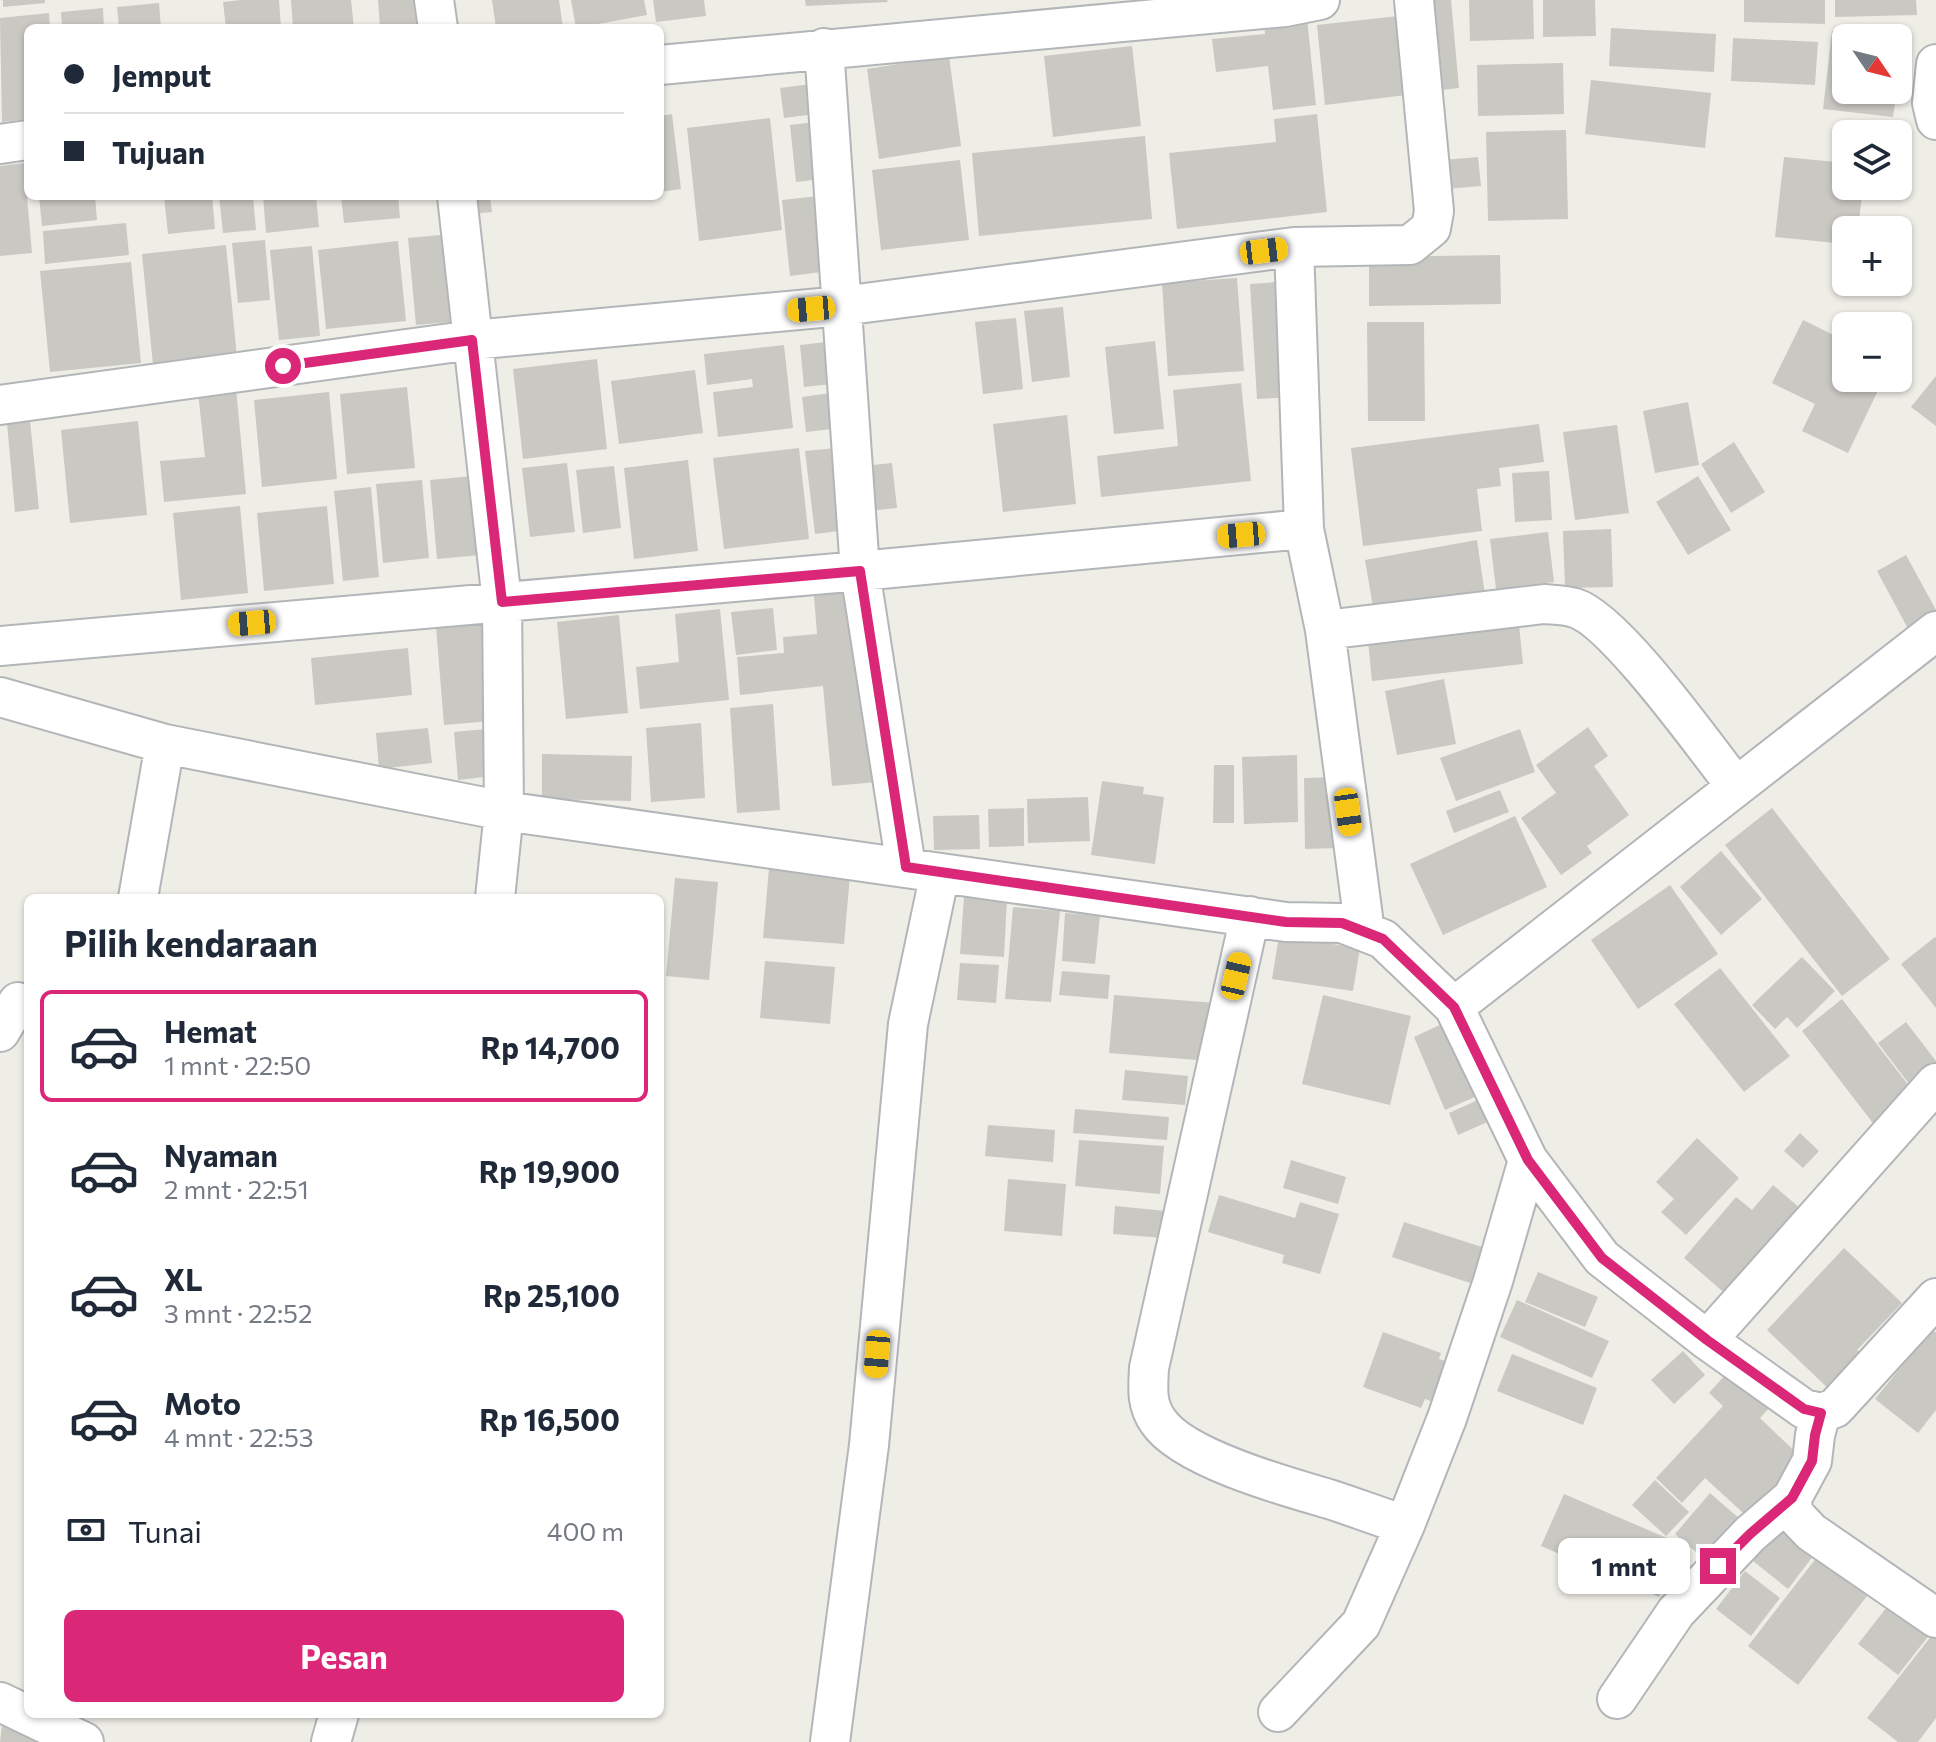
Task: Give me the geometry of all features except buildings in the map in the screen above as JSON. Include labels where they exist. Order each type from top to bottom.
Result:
[{"type":"street","points":[[434,0],[437,24]]},
{"type":"street","points":[[664,65],[1285,7],[1320,0]]},
{"type":"street","points":[[0,405],[472,340],[842,306],[1294,247],[1410,245],[1431,228],[1434,211],[1414,0]]},
{"type":"street","points":[[824,48],[860,571],[923,870],[869,1445],[830,1742]]},
{"type":"street","points":[[1936,64],[1932,103],[1936,120]]},
{"type":"street","points":[[0,144],[24,141]]},
{"type":"street","points":[[457,200],[502,602],[504,811],[495,894]]},
{"type":"street","points":[[1294,247],[1304,529],[1325,630],[1365,932]]},
{"type":"street","points":[[0,646],[1304,529]]},
{"type":"street","points":[[1325,630],[1544,604],[1575,608],[1596,619],[1622,645],[1735,785]]},
{"type":"street","points":[[1454,1007],[1936,631]]},
{"type":"street","points":[[0,697],[165,744],[504,811],[1286,922],[1342,923],[1383,939],[1454,1007],[1528,1160],[1602,1258],[1707,1340],[1804,1409],[1821,1413],[1835,1408],[1932,1311]]},
{"type":"street","points":[[139,894],[165,744]]},
{"type":"street","points":[[1250,916],[1149,1368],[1147,1398],[1157,1421],[1165,1430],[1197,1451],[1294,1491],[1405,1525]]},
{"type":"street","points":[[1707,1340],[1936,1083]]},
{"type":"street","points":[[1278,1712],[1361,1624],[1405,1525],[1447,1418],[1493,1281],[1528,1160]]},
{"type":"street","points":[[1617,1699],[1676,1612],[1750,1534],[1792,1498],[1812,1461],[1821,1413]]},
{"type":"street","points":[[1792,1498],[1793,1513],[1811,1532],[1936,1618]]},
{"type":"street","points":[[0,1702],[24,1713]]},
{"type":"street","points":[[34,1718],[84,1742]]},
{"type":"street","points":[[331,1742],[338,1718]]},
{"type":"route","points":[[283,366],[472,340],[502,602],[860,571],[906,867],[1286,922],[1342,923],[1383,939],[1454,1007],[1528,1160],[1602,1258],[1707,1340],[1804,1409],[1821,1413],[1812,1461],[1792,1498],[1718,1566]]}]
